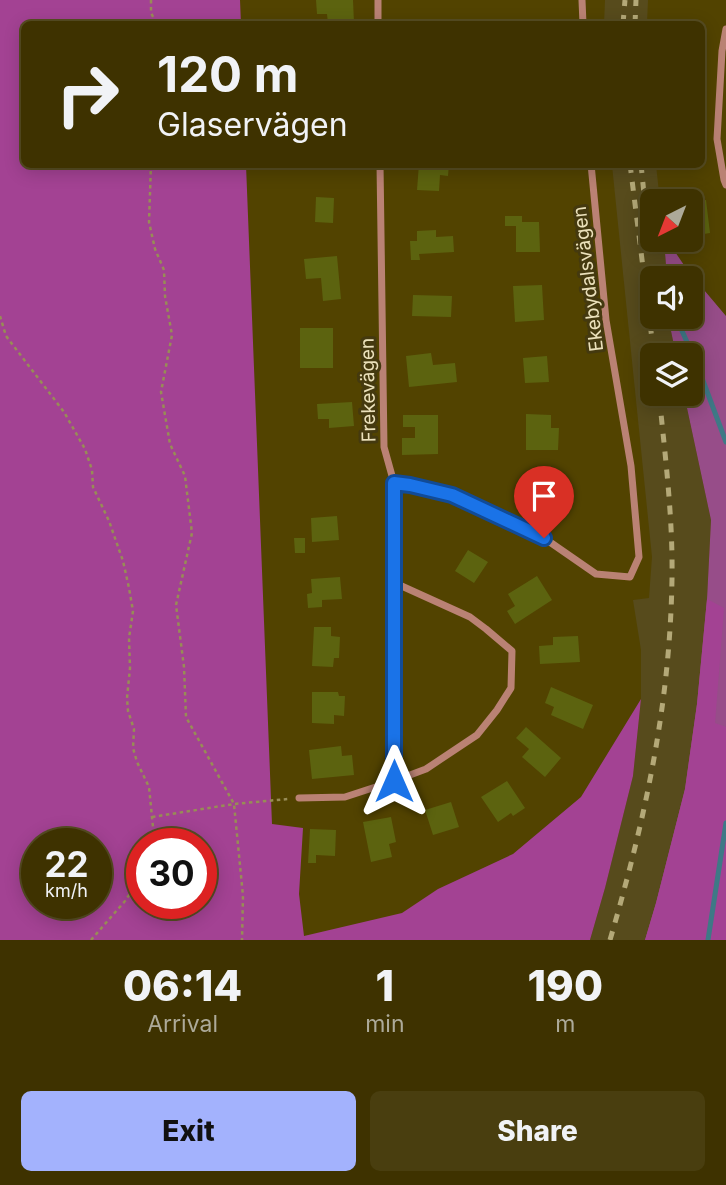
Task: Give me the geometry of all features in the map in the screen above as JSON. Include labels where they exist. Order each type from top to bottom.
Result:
[{"type":"street","points":[[378,0],[378,21]]},
{"type":"street","points":[[582,0],[583,21]]},
{"type":"street","points":[[726,29],[722,51],[717,139],[726,185]]},
{"type":"street","name":"Frekevägen","points":[[380,168],[384,447],[394,483],[394,781]]},
{"type":"street","name":"Ekebydalsvägen","points":[[394,483],[452,495],[544,538],[596,573],[630,577],[639,557],[631,466],[606,320],[591,168]]},
{"type":"street","points":[[299,798],[345,796],[426,769],[477,735],[510,688],[512,651],[470,617],[395,583]]},
{"type":"path","points":[[151,0],[151,13],[155,21]]},
{"type":"path","points":[[151,168],[149,222],[155,249],[164,270],[165,296],[172,335],[161,392],[170,444],[185,476],[192,533],[176,605],[184,667],[186,717],[234,804],[243,896],[242,940]]},
{"type":"path","points":[[0,316],[6,336],[64,412],[85,449],[92,470],[93,487],[123,561],[133,611],[129,638],[128,711],[134,729],[133,748],[149,787],[153,828]]},
{"type":"path","points":[[152,817],[234,804],[299,798]]},
{"type":"path","points":[[91,940],[126,900]]},
{"type":"shaded area","points":[[0,0],[240,0],[241,21],[21,21],[21,168],[246,168],[272,824],[303,828],[299,894],[304,936],[402,913],[438,889],[513,854],[581,797],[641,699],[633,776],[590,940],[0,940]]},
{"type":"shaded area","points":[[605,0],[648,0],[647,21],[604,21]]},
{"type":"shaded area","points":[[612,168],[656,168],[659,189],[640,189],[640,252],[665,252],[666,266],[640,266],[640,329],[671,329],[674,343],[640,343],[640,406],[687,406],[711,520],[697,704],[685,789],[656,903],[645,940],[590,940],[633,776],[641,699],[641,650],[633,600],[649,598],[652,557]]},
{"type":"shaded area","points":[[665,252],[675,252],[685,266],[666,266]]},
{"type":"shaded area","points":[[703,289],[726,316],[726,940],[645,940],[685,789],[697,704],[711,520],[687,406],[703,406],[703,343],[674,343],[671,331],[703,329]]},
{"type":"shaded area","points":[[707,599],[724,608],[715,723],[726,727],[726,940],[645,940],[685,789],[697,704]]},
{"type":"building","points":[[316,0],[353,0],[354,21],[328,21],[327,14],[317,14]]},
{"type":"building","points":[[419,168],[449,168],[448,176],[440,175],[439,191],[417,190]]},
{"type":"building","points":[[316,197],[334,198],[333,223],[315,222]]},
{"type":"building","points":[[704,200],[710,233],[704,234]]},
{"type":"building","points":[[505,216],[522,216],[522,222],[539,222],[540,252],[516,252],[516,226],[505,226]]},
{"type":"building","points":[[436,230],[436,237],[453,236],[454,252],[419,254],[420,260],[411,260],[410,241],[417,241],[417,231]]},
{"type":"building","points":[[337,256],[341,299],[323,301],[321,278],[306,279],[304,259]]},
{"type":"building","points":[[542,285],[544,320],[515,322],[513,286]]},
{"type":"building","points":[[413,295],[452,296],[451,317],[412,316]]},
{"type":"building","points":[[300,328],[333,328],[333,368],[300,368]]},
{"type":"building","points":[[431,353],[433,365],[455,363],[457,382],[409,387],[406,356]]},
{"type":"building","points":[[547,356],[549,382],[525,383],[523,358]]},
{"type":"building","points":[[352,402],[354,426],[329,428],[329,419],[318,419],[317,404]]},
{"type":"building","points":[[526,414],[551,415],[551,428],[559,428],[558,450],[526,450]]},
{"type":"building","points":[[403,415],[438,415],[438,454],[402,455],[402,438],[415,438],[415,427],[403,427]]},
{"type":"building","points":[[558,478],[559,508],[550,516],[538,513],[538,498],[532,498],[531,489],[538,489],[537,479]]},
{"type":"building","points":[[337,516],[339,540],[312,542],[311,518]]},
{"type":"building","points":[[294,538],[305,538],[305,553],[295,553]]},
{"type":"building","points":[[468,550],[488,562],[474,583],[455,571]]},
{"type":"building","points":[[537,576],[552,600],[515,624],[507,611],[515,606],[508,594]]},
{"type":"building","points":[[340,577],[342,599],[322,600],[322,607],[308,608],[307,594],[312,593],[311,579]]},
{"type":"building","points":[[314,627],[331,627],[331,636],[340,637],[339,658],[334,658],[333,667],[312,666]]},
{"type":"building","points":[[578,636],[580,662],[540,664],[539,646],[553,645],[553,637]]},
{"type":"building","points":[[551,687],[593,705],[583,729],[551,715],[554,707],[545,703]]},
{"type":"building","points":[[312,692],[338,692],[339,696],[345,696],[344,716],[334,715],[334,724],[312,723]]},
{"type":"building","points":[[526,727],[561,758],[545,777],[522,757],[529,749],[516,738]]},
{"type":"building","points":[[341,746],[342,756],[352,755],[354,775],[312,779],[309,750]]},
{"type":"building","points":[[507,781],[525,808],[498,822],[481,797]]},
{"type":"building","points":[[451,802],[459,827],[433,835],[425,810]]},
{"type":"building","points":[[391,817],[396,842],[389,844],[392,857],[371,862],[363,822]]},
{"type":"building","points":[[310,829],[336,830],[335,856],[316,855],[316,863],[308,863]]},
{"type":"waterway","points":[[681,329],[726,442]]},
{"type":"waterway","points":[[708,940],[726,823]]},
{"type":"railway","points":[[623,21],[625,0]]},
{"type":"railway","points":[[635,21],[636,0]]},
{"type":"railway","points":[[631,168],[652,343]]},
{"type":"railway","points":[[641,168],[644,189]]},
{"type":"railway","points":[[610,940],[644,806],[661,717],[666,672],[672,556],[660,406]]},
{"type":"route","points":[[394,781],[394,483],[452,495],[544,538]]}]
